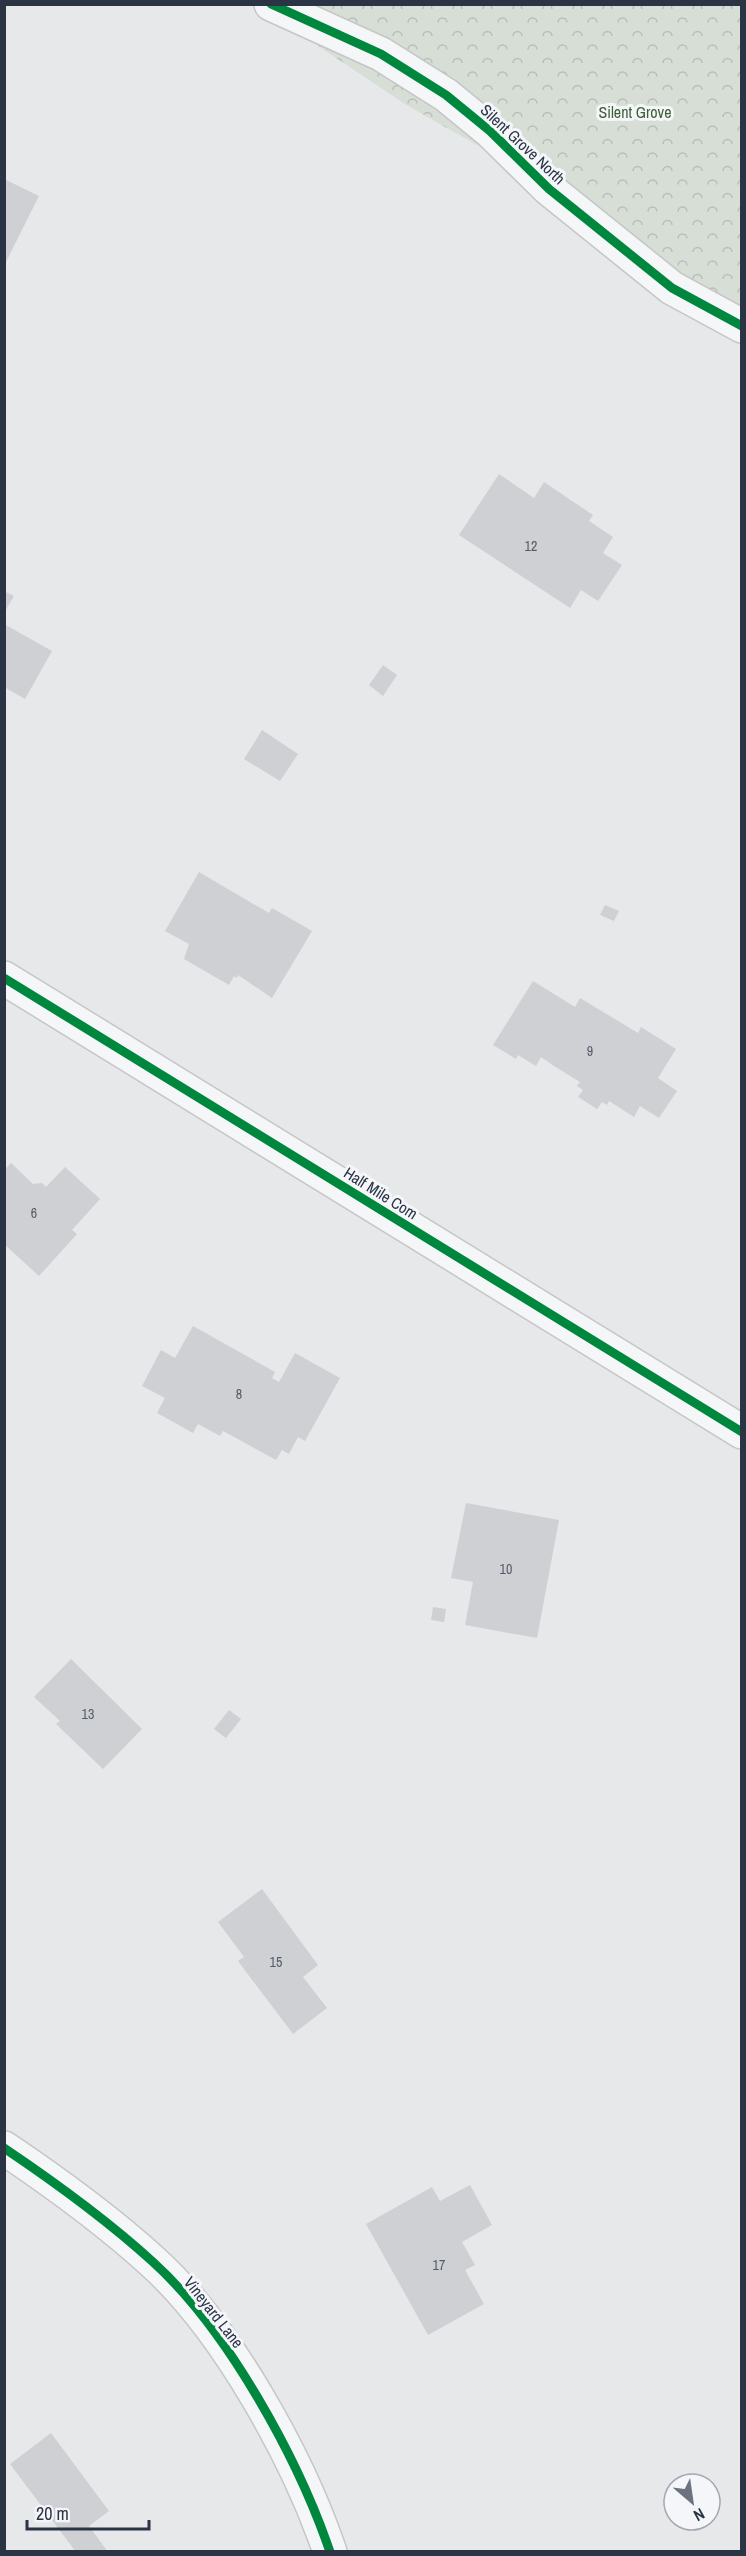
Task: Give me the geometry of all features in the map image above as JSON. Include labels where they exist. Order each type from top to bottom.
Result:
[{"type":"street","name":"Silent Grove North","points":[[271,4],[381,54],[446,94],[490,131],[549,189],[672,288],[741,326]]},
{"type":"street","name":"Half Mile Com","points":[[4,978],[741,1432]]},
{"type":"street","name":"Vineyard Lane","points":[[4,2148],[94,2214],[154,2263],[200,2314],[235,2363],[285,2447],[315,2507],[330,2552]]},
{"type":"green space","name":"Silent Grove","points":[[257,5],[741,5],[741,323],[624,228],[408,106]]},
{"type":"building","points":[[4,179],[39,196],[4,266]]},
{"type":"building","points":[[499,474],[534,498],[544,482],[593,515],[589,521],[613,537],[603,553],[622,565],[598,601],[581,590],[570,608],[459,535]]},
{"type":"building","points":[[4,591],[14,596],[4,613]]},
{"type":"building","points":[[4,624],[52,651],[25,699],[4,687]]},
{"type":"building","points":[[383,665],[397,675],[383,696],[369,685]]},
{"type":"building","points":[[262,730],[298,754],[280,781],[244,759]]},
{"type":"building","points":[[199,872],[269,913],[272,908],[312,931],[272,998],[238,975],[237,978],[234,976],[229,985],[184,959],[189,944],[165,931]]},
{"type":"building","points":[[605,905],[619,911],[614,921],[600,915]]},
{"type":"building","points":[[533,981],[575,1007],[580,998],[638,1033],[641,1027],[676,1049],[658,1078],[677,1091],[659,1118],[640,1106],[634,1117],[609,1101],[607,1105],[602,1102],[597,1109],[578,1097],[583,1090],[577,1086],[580,1082],[541,1057],[536,1066],[518,1055],[516,1059],[493,1045]]},
{"type":"building","points":[[11,1163],[33,1184],[42,1183],[46,1187],[65,1167],[100,1199],[72,1230],[77,1234],[39,1276],[4,1244],[4,1170]]},
{"type":"building","points":[[193,1326],[275,1372],[272,1378],[279,1382],[295,1353],[340,1378],[305,1441],[298,1437],[289,1454],[282,1450],[276,1460],[223,1431],[220,1436],[198,1424],[193,1433],[157,1413],[165,1398],[142,1386],[161,1350],[175,1358]]},
{"type":"building","points":[[466,1503],[559,1520],[537,1638],[465,1625],[473,1582],[451,1578]]},
{"type":"building","points":[[433,1607],[446,1609],[444,1622],[431,1620]]},
{"type":"building","points":[[71,1659],[142,1729],[103,1769],[56,1724],[60,1721],[34,1697]]},
{"type":"building","points":[[229,1710],[241,1719],[226,1738],[214,1729]]},
{"type":"building","points":[[262,1889],[318,1965],[303,1977],[327,2008],[293,2034],[238,1961],[244,1957],[218,1922]]},
{"type":"building","points":[[470,2185],[492,2225],[462,2242],[475,2265],[465,2270],[484,2304],[428,2335],[366,2224],[432,2187],[440,2201]]},
{"type":"building","points":[[51,2433],[109,2511],[89,2526],[108,2552],[76,2552],[10,2464]]},
{"type":"cycle path","points":[[271,4],[381,54],[446,95],[490,131],[549,189],[672,288],[742,326]]},
{"type":"cycle path","points":[[4,978],[742,1432]]},
{"type":"cycle path","points":[[4,2148],[81,2202],[136,2246],[181,2290],[207,2322],[233,2358],[279,2437],[299,2476],[330,2552]]}]
